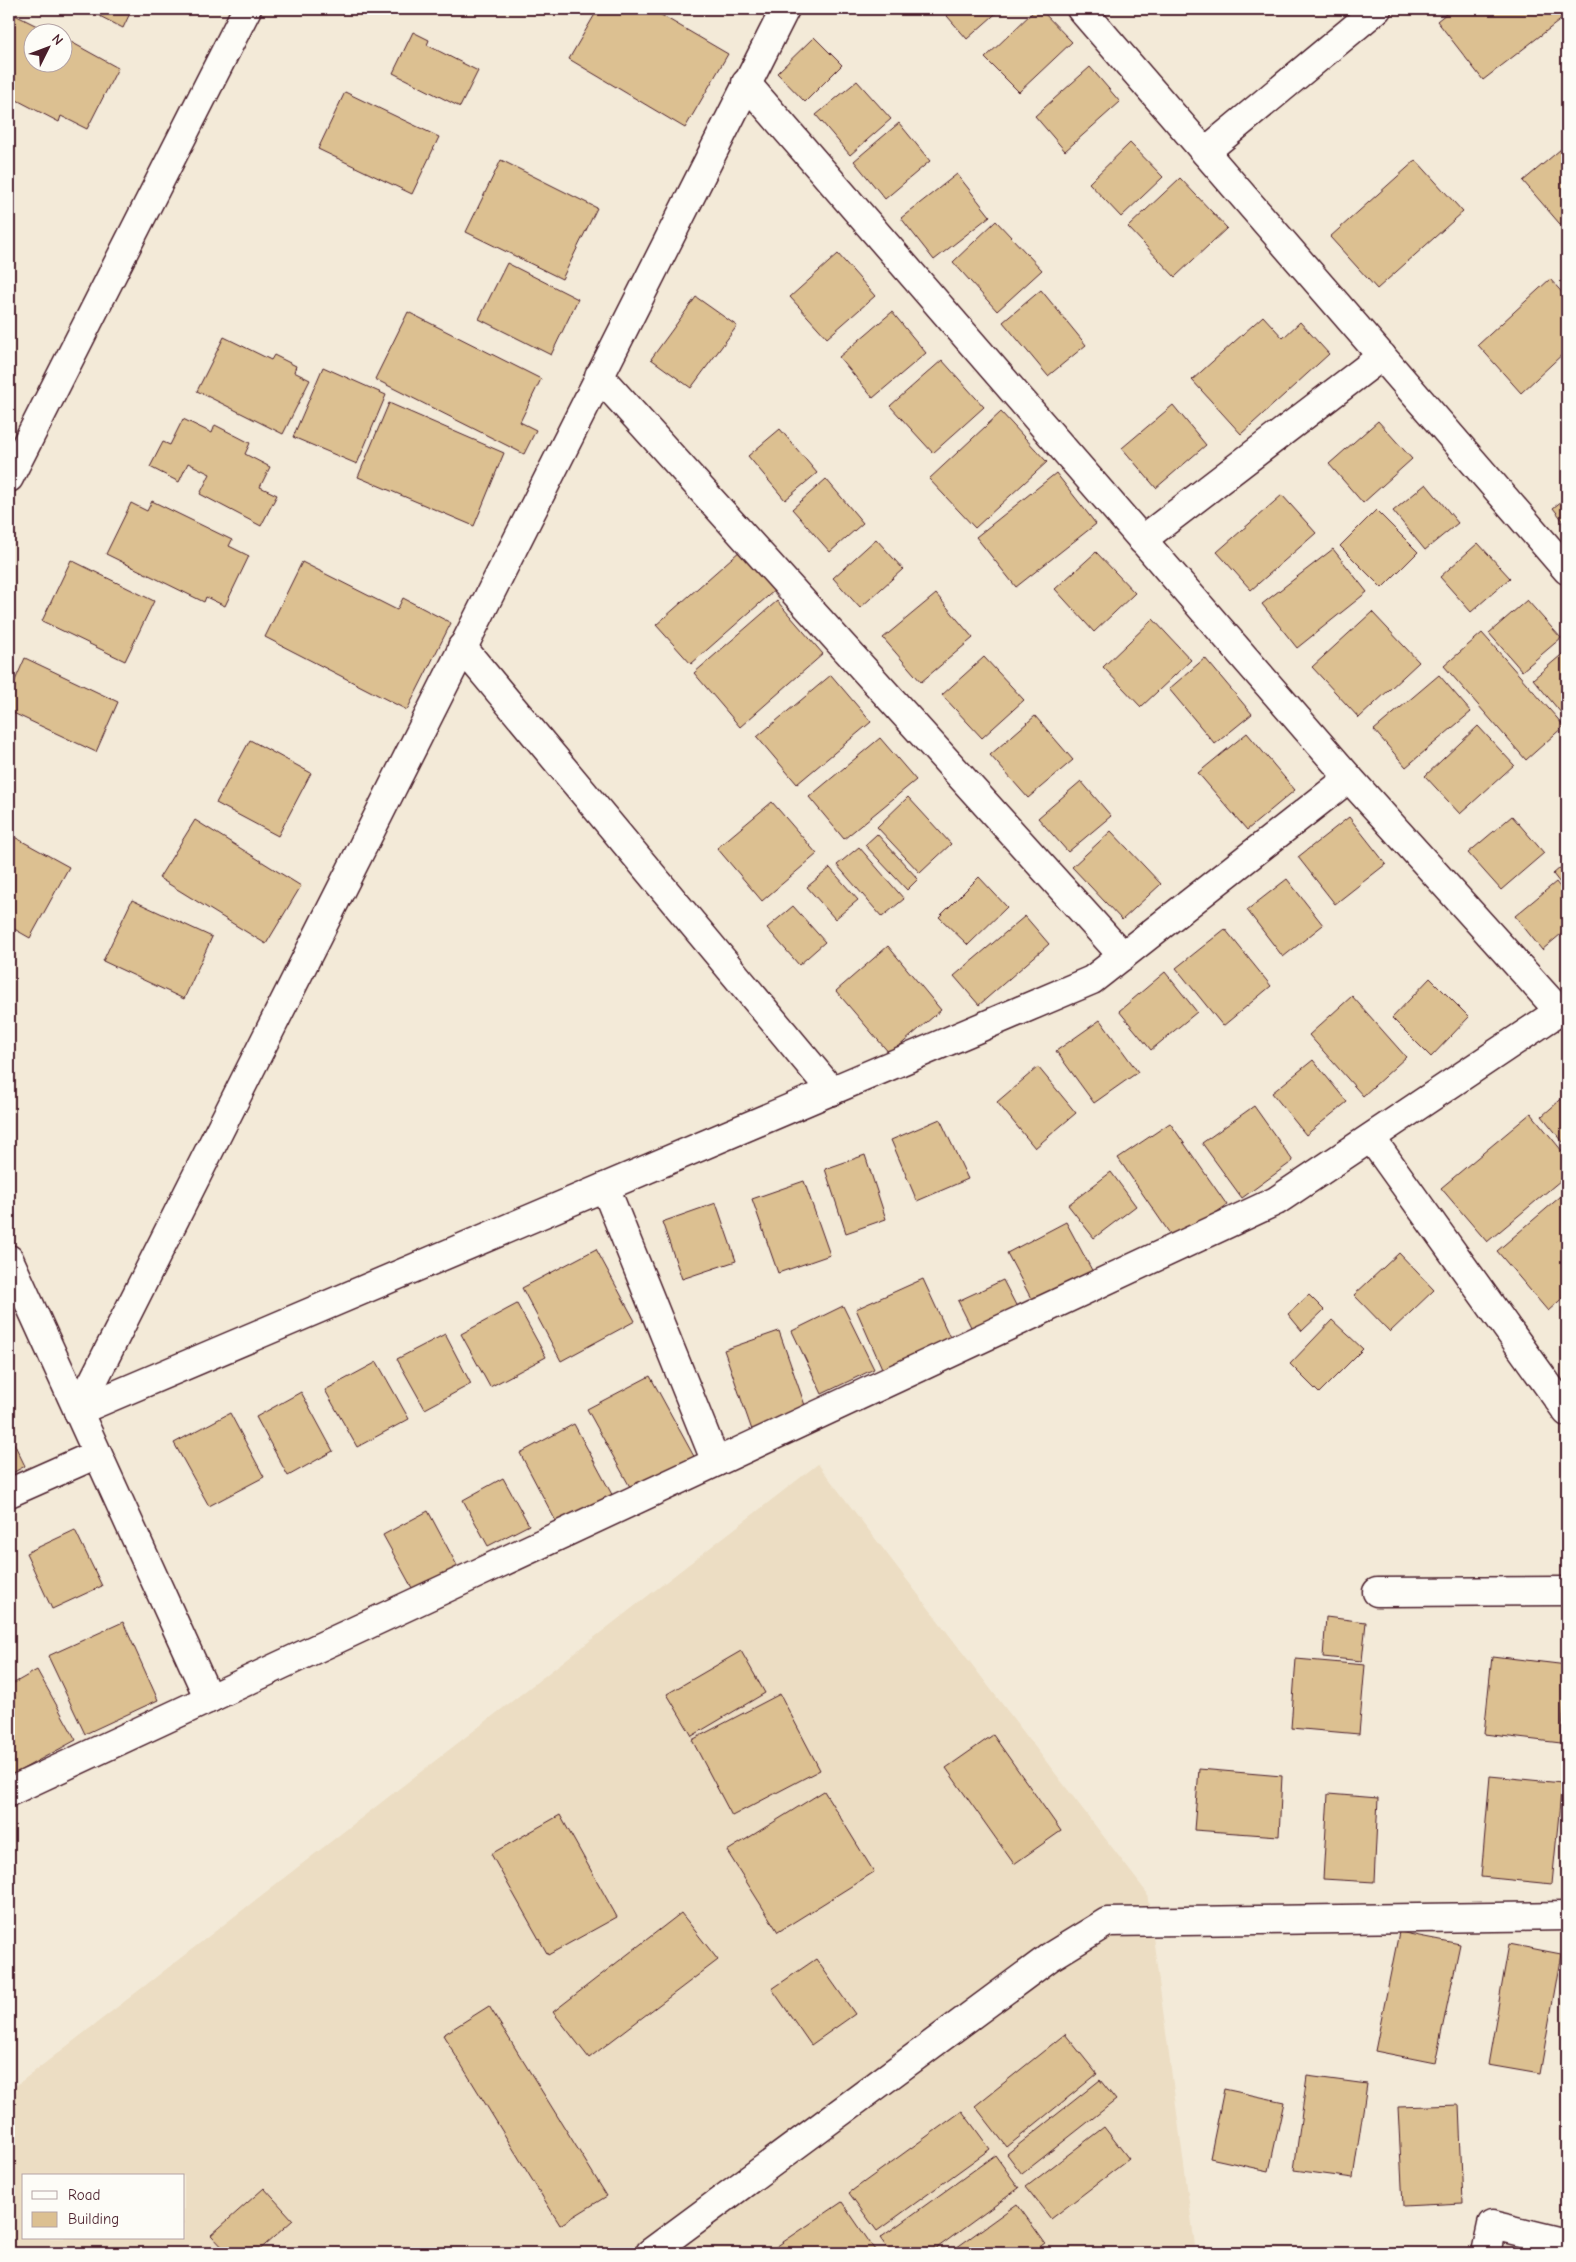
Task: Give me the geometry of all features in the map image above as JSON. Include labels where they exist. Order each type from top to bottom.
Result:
[{"type":"street","points":[[9,478],[247,9]]},
{"type":"street","points":[[78,1411],[746,83],[786,9]]},
{"type":"street","points":[[1080,9],[1567,570]]},
{"type":"street","points":[[1205,152],[1376,9]]},
{"type":"street","points":[[9,1792],[1276,1201],[1564,1009],[1349,778],[746,83]]},
{"type":"street","points":[[1142,540],[1382,356]]},
{"type":"street","points":[[599,376],[1123,956]]},
{"type":"street","points":[[462,647],[832,1091]]},
{"type":"street","points":[[78,1411],[1092,980],[1349,778]]},
{"type":"street","points":[[1371,1138],[1567,1412]]},
{"type":"street","points":[[605,1186],[716,1462]]},
{"type":"street","points":[[9,1259],[208,1699]]},
{"type":"street","points":[[9,1493],[97,1454]]},
{"type":"street","points":[[1377,1592],[1567,1591]]},
{"type":"street","points":[[650,2253],[1050,1956],[1107,1922],[1567,1916]]},
{"type":"street","points":[[1486,2253],[1492,2225],[1567,2243]]},
{"type":"shaded area","points":[[818,1464],[1147,1893],[1196,2253],[9,2253],[9,2091]]},
{"type":"building","points":[[86,9],[132,9],[123,28]]},
{"type":"building","points":[[598,9],[651,9],[728,54],[685,128],[569,59]]},
{"type":"building","points":[[941,9],[1001,9],[967,39]]},
{"type":"building","points":[[1036,9],[1040,9],[1072,42],[1019,92],[985,58]]},
{"type":"building","points":[[1452,9],[1565,9],[1567,15],[1483,80],[1437,21]]},
{"type":"building","points":[[9,12],[29,22],[22,22],[22,72],[72,72],[72,43],[118,68],[87,129],[61,116],[59,122],[9,96]]},
{"type":"building","points":[[413,32],[429,40],[427,45],[478,71],[460,107],[393,73]]},
{"type":"building","points":[[814,37],[842,65],[805,102],[777,73]]},
{"type":"building","points":[[1090,67],[1120,102],[1065,151],[1035,116]]},
{"type":"building","points":[[857,81],[891,119],[850,155],[816,115]]},
{"type":"building","points":[[345,92],[439,137],[412,194],[318,149]]},
{"type":"building","points":[[899,123],[930,161],[885,199],[854,161]]},
{"type":"building","points":[[1130,143],[1163,177],[1121,217],[1089,183]]},
{"type":"building","points":[[1567,144],[1567,228],[1565,230],[1523,181]]},
{"type":"building","points":[[501,160],[597,208],[562,279],[466,232]]},
{"type":"building","points":[[1416,160],[1463,212],[1377,289],[1330,237]]},
{"type":"building","points":[[957,174],[990,216],[934,260],[901,218]]},
{"type":"building","points":[[1180,178],[1227,228],[1175,277],[1128,227]]},
{"type":"building","points":[[996,221],[1042,270],[997,311],[953,262]]},
{"type":"building","points":[[838,254],[875,296],[827,338],[790,297]]},
{"type":"building","points":[[507,263],[578,299],[551,355],[479,319]]},
{"type":"building","points":[[1550,279],[1567,298],[1567,350],[1521,393],[1478,345]]},
{"type":"building","points":[[1041,290],[1086,345],[1048,376],[1003,322]]},
{"type":"building","points":[[696,297],[737,326],[691,388],[651,359]]},
{"type":"building","points":[[408,312],[541,379],[520,422],[536,430],[524,454],[375,379]]},
{"type":"building","points":[[892,312],[926,353],[873,398],[839,357]]},
{"type":"building","points":[[1263,316],[1283,338],[1300,322],[1329,354],[1241,434],[1192,380]]},
{"type":"building","points":[[224,337],[271,360],[274,355],[296,366],[294,372],[310,380],[283,434],[197,391]]},
{"type":"building","points":[[942,360],[984,407],[933,453],[890,406]]},
{"type":"building","points":[[323,367],[386,395],[357,464],[293,437]]},
{"type":"building","points":[[389,403],[504,453],[474,526],[358,477]]},
{"type":"building","points":[[1173,405],[1206,445],[1156,488],[1122,448]]},
{"type":"building","points":[[1001,412],[1047,462],[975,528],[929,479]]},
{"type":"building","points":[[183,419],[212,433],[215,425],[250,443],[245,454],[270,467],[260,487],[277,495],[261,526],[200,494],[210,474],[188,463],[179,482],[150,467],[163,442],[170,445]]},
{"type":"building","points":[[1378,421],[1412,459],[1363,503],[1329,464]]},
{"type":"building","points":[[780,429],[817,473],[785,500],[748,456]]},
{"type":"building","points":[[1056,473],[1096,524],[1016,587],[976,537]]},
{"type":"building","points":[[826,479],[863,523],[830,552],[792,509]]},
{"type":"building","points":[[1426,484],[1458,523],[1425,550],[1393,511]]},
{"type":"building","points":[[1282,495],[1316,533],[1251,590],[1217,552]]},
{"type":"building","points":[[1567,497],[1567,526],[1553,508]]},
{"type":"building","points":[[152,501],[232,540],[229,546],[249,556],[225,606],[206,597],[204,602],[106,554],[131,503],[147,511]]},
{"type":"building","points":[[1376,510],[1418,552],[1382,588],[1340,546]]},
{"type":"building","points":[[876,539],[903,569],[860,608],[833,578]]},
{"type":"building","points":[[1478,543],[1510,578],[1471,612],[1440,577]]},
{"type":"building","points":[[1333,549],[1367,592],[1297,648],[1262,604]]},
{"type":"building","points":[[741,550],[776,589],[691,664],[656,625]]},
{"type":"building","points":[[1096,552],[1135,593],[1094,632],[1055,589]]},
{"type":"building","points":[[71,560],[154,601],[125,661],[42,621]]},
{"type":"building","points":[[302,562],[397,610],[403,598],[451,623],[407,710],[265,637]]},
{"type":"building","points":[[936,594],[973,638],[921,682],[883,638]]},
{"type":"building","points":[[1527,600],[1561,638],[1522,671],[1489,633]]},
{"type":"building","points":[[777,601],[823,654],[740,727],[694,673]]},
{"type":"building","points":[[1372,612],[1419,662],[1359,718],[1312,667]]},
{"type":"building","points":[[1153,619],[1191,660],[1141,707],[1103,667]]},
{"type":"building","points":[[1482,633],[1564,726],[1526,760],[1444,666]]},
{"type":"building","points":[[1567,650],[1567,720],[1533,679]]},
{"type":"building","points":[[984,657],[1024,700],[982,738],[942,695]]},
{"type":"building","points":[[25,658],[118,702],[96,752],[9,711],[9,694]]},
{"type":"building","points":[[1205,658],[1252,714],[1215,744],[1169,689]]},
{"type":"building","points":[[831,675],[871,722],[797,784],[757,737]]},
{"type":"building","points":[[1439,675],[1471,712],[1406,767],[1374,730]]},
{"type":"building","points":[[1035,716],[1073,760],[1028,798],[990,755]]},
{"type":"building","points":[[1478,726],[1514,765],[1460,814],[1425,776]]},
{"type":"building","points":[[1247,733],[1295,790],[1247,830],[1198,773]]},
{"type":"building","points":[[880,738],[916,780],[844,839],[809,797]]},
{"type":"building","points":[[250,740],[311,773],[278,836],[216,803]]},
{"type":"building","points":[[1081,781],[1111,816],[1068,852],[1038,818]]},
{"type":"building","points":[[908,797],[951,844],[920,873],[877,827]]},
{"type":"building","points":[[772,802],[817,854],[762,901],[717,848]]},
{"type":"building","points":[[1512,816],[1544,853],[1501,890],[1468,853]]},
{"type":"building","points":[[1349,817],[1386,864],[1335,904],[1298,857]]},
{"type":"building","points":[[195,820],[301,886],[266,944],[159,878]]},
{"type":"building","points":[[1111,831],[1161,884],[1122,920],[1072,867]]},
{"type":"building","points":[[9,834],[69,867],[30,938],[9,926]]},
{"type":"building","points":[[877,834],[918,879],[907,890],[865,845]]},
{"type":"building","points":[[859,847],[904,899],[882,917],[837,865]]},
{"type":"building","points":[[1567,862],[1567,892],[1553,874]]},
{"type":"building","points":[[830,868],[858,900],[835,919],[807,887]]},
{"type":"building","points":[[979,877],[1007,907],[968,945],[939,917]]},
{"type":"building","points":[[1287,879],[1323,925],[1283,957],[1247,910]]},
{"type":"building","points":[[1556,882],[1567,896],[1567,929],[1542,950],[1515,916]]},
{"type":"building","points":[[132,900],[212,937],[184,999],[103,961]]},
{"type":"building","points":[[793,906],[825,942],[799,965],[767,928]]},
{"type":"building","points":[[1025,916],[1049,944],[979,1005],[954,976]]},
{"type":"building","points":[[1225,929],[1271,986],[1223,1026],[1176,968]]},
{"type":"building","points":[[888,946],[941,1010],[890,1054],[836,991]]},
{"type":"building","points":[[1165,972],[1197,1012],[1151,1050],[1119,1011]]},
{"type":"building","points":[[1430,978],[1469,1017],[1431,1057],[1392,1018]]},
{"type":"building","points":[[1352,996],[1406,1057],[1363,1096],[1309,1035]]},
{"type":"building","points":[[1100,1020],[1138,1072],[1094,1103],[1056,1051]]},
{"type":"building","points":[[1313,1060],[1347,1102],[1306,1135],[1272,1093]]},
{"type":"building","points":[[1038,1067],[1076,1113],[1035,1148],[997,1102]]},
{"type":"building","points":[[1567,1094],[1567,1147],[1542,1116]]},
{"type":"building","points":[[1254,1106],[1293,1161],[1242,1198],[1202,1143]]},
{"type":"building","points":[[1531,1113],[1567,1157],[1567,1175],[1487,1242],[1441,1188]]},
{"type":"building","points":[[940,1119],[968,1179],[917,1201],[891,1140]]},
{"type":"building","points":[[1170,1123],[1227,1205],[1175,1241],[1118,1158]]},
{"type":"building","points":[[865,1155],[886,1219],[846,1233],[825,1169]]},
{"type":"building","points":[[1111,1172],[1136,1206],[1094,1238],[1068,1205]]},
{"type":"building","points":[[804,1181],[830,1255],[778,1273],[752,1199]]},
{"type":"building","points":[[1567,1191],[1567,1294],[1548,1311],[1497,1251]]},
{"type":"building","points":[[716,1203],[736,1261],[682,1279],[662,1222]]},
{"type":"building","points":[[1066,1222],[1094,1274],[1035,1306],[1007,1253]]},
{"type":"building","points":[[596,1249],[635,1321],[561,1361],[522,1288]]},
{"type":"building","points":[[1399,1253],[1434,1290],[1390,1332],[1354,1295]]},
{"type":"building","points":[[923,1279],[953,1344],[885,1375],[856,1309]]},
{"type":"building","points":[[1003,1280],[1019,1311],[974,1333],[958,1301]]},
{"type":"building","points":[[1309,1295],[1324,1310],[1302,1331],[1288,1314]]},
{"type":"building","points":[[517,1304],[546,1357],[490,1387],[461,1334]]},
{"type":"building","points":[[843,1306],[874,1369],[822,1394],[792,1331]]},
{"type":"building","points":[[1332,1320],[1363,1349],[1319,1393],[1290,1364]]},
{"type":"building","points":[[779,1331],[808,1414],[753,1433],[724,1350]]},
{"type":"building","points":[[445,1334],[471,1384],[425,1409],[397,1359]]},
{"type":"building","points":[[377,1362],[409,1419],[357,1447],[325,1390]]},
{"type":"building","points":[[650,1376],[697,1462],[635,1496],[587,1409]]},
{"type":"building","points":[[301,1392],[333,1451],[288,1476],[256,1417]]},
{"type":"building","points":[[230,1413],[264,1477],[209,1506],[174,1443]]},
{"type":"building","points":[[574,1424],[616,1502],[561,1531],[520,1453]]},
{"type":"building","points":[[9,1433],[25,1466],[9,1475]]},
{"type":"building","points":[[503,1478],[529,1525],[488,1546],[463,1500]]},
{"type":"building","points":[[428,1511],[461,1573],[417,1597],[383,1535]]},
{"type":"building","points":[[75,1530],[102,1586],[52,1609],[26,1553]]},
{"type":"building","points":[[1326,1617],[1366,1622],[1362,1661],[1323,1657]]},
{"type":"building","points":[[123,1622],[158,1700],[85,1734],[48,1656]]},
{"type":"building","points":[[741,1651],[765,1693],[692,1736],[667,1694]]},
{"type":"building","points":[[1492,1656],[1567,1665],[1561,1743],[1484,1734]]},
{"type":"building","points":[[1296,1659],[1365,1665],[1359,1734],[1291,1728]]},
{"type":"building","points":[[37,1670],[76,1740],[10,1776],[9,1686]]},
{"type":"building","points":[[780,1694],[820,1770],[732,1816],[692,1740]]},
{"type":"building","points":[[993,1735],[1061,1831],[1014,1864],[946,1768]]},
{"type":"building","points":[[1199,1769],[1282,1776],[1279,1836],[1194,1830]]},
{"type":"building","points":[[1490,1776],[1562,1783],[1552,1884],[1481,1877]]},
{"type":"building","points":[[824,1791],[874,1872],[778,1932],[727,1851]]},
{"type":"building","points":[[1328,1794],[1378,1798],[1374,1882],[1323,1879]]},
{"type":"building","points":[[560,1815],[617,1917],[548,1955],[491,1854]]},
{"type":"building","points":[[681,1913],[718,1960],[589,2058],[553,2012]]},
{"type":"building","points":[[1399,1932],[1460,1944],[1435,2063],[1375,2051]]},
{"type":"building","points":[[1509,1944],[1561,1954],[1540,2074],[1488,2065]]},
{"type":"building","points":[[816,1959],[855,2014],[811,2045],[772,1989]]},
{"type":"building","points":[[489,2006],[607,2196],[560,2225],[443,2035]]},
{"type":"building","points":[[1065,2034],[1097,2074],[1007,2147],[975,2106]]},
{"type":"building","points":[[1307,2076],[1367,2084],[1353,2178],[1294,2170]]},
{"type":"building","points":[[1100,2080],[1116,2100],[1022,2174],[1007,2154]]},
{"type":"building","points":[[1224,2089],[1284,2102],[1269,2171],[1210,2158]]},
{"type":"building","points":[[1459,2105],[1463,2203],[1403,2206],[1398,2107]]},
{"type":"building","points":[[962,2111],[990,2149],[877,2231],[849,2193]]},
{"type":"building","points":[[1104,2127],[1129,2159],[1051,2219],[1026,2187]]},
{"type":"building","points":[[995,2155],[1019,2188],[930,2253],[891,2253],[880,2238]]},
{"type":"building","points":[[264,2188],[293,2220],[256,2253],[228,2253],[211,2235]]},
{"type":"building","points":[[842,2202],[877,2253],[767,2253]]},
{"type":"building","points":[[1017,2204],[1045,2243],[1031,2253],[949,2253]]}]
